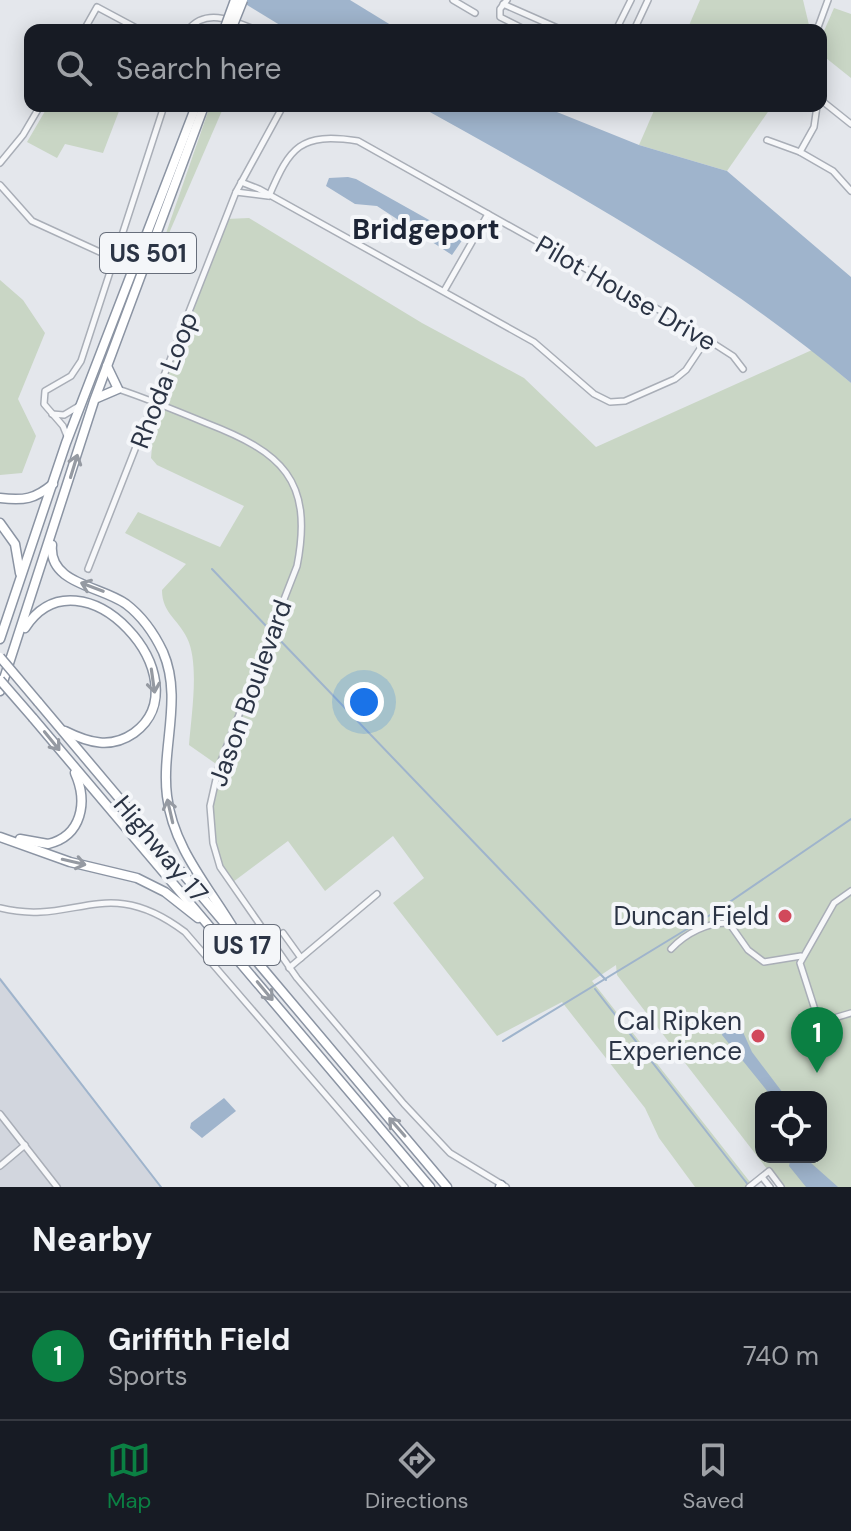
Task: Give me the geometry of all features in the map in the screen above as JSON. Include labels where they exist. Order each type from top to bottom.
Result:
[{"type":"highway","points":[[226,24],[235,0]]},
{"type":"highway","points":[[233,24],[243,0]]},
{"type":"highway","name":"US 501","points":[[0,639],[66,443],[194,112]]},
{"type":"highway","name":"US 501","points":[[0,691],[94,401],[202,112]]},
{"type":"highway","points":[[94,401],[102,393],[118,389],[107,366]]},
{"type":"highway","points":[[0,498],[24,501],[37,497],[54,483]]},
{"type":"highway","points":[[0,523],[15,544],[20,582]]},
{"type":"highway","points":[[53,531],[51,553],[55,566],[64,575],[127,605],[145,622],[161,648],[171,688],[165,763],[172,821],[190,862],[248,952]]},
{"type":"highway","points":[[20,635],[39,610],[54,603],[79,601],[94,604],[121,622],[146,654],[156,688],[153,710],[142,728],[117,742],[103,744],[62,730]]},
{"type":"highway","name":"Highway 17","points":[[0,657],[447,1187]]},
{"type":"highway","name":"Highway 17","points":[[0,680],[430,1187]]},
{"type":"highway","points":[[0,835],[38,845],[57,842],[67,835],[77,823],[83,805],[72,765]]},
{"type":"highway","points":[[0,835],[70,862],[137,878],[165,892],[214,931]]},
{"type":"street","points":[[453,0],[475,13]]},
{"type":"street","points":[[619,24],[631,0]]},
{"type":"street","points":[[637,24],[648,0]]},
{"type":"street","points":[[819,24],[828,0]]},
{"type":"street","points":[[514,24],[498,13],[505,2],[541,24]]},
{"type":"street","points":[[87,24],[97,7],[129,24]]},
{"type":"street","points":[[195,24],[218,16],[240,24]]},
{"type":"street","points":[[827,105],[851,124]]},
{"type":"street","points":[[0,163],[23,135],[36,112]]},
{"type":"street","points":[[66,443],[65,429],[44,404],[45,391],[77,371],[162,112]]},
{"type":"street","name":"Rhoda Loop","points":[[88,569],[156,403],[236,192],[280,112]]},
{"type":"street","points":[[800,152],[814,127],[816,112]]},
{"type":"street","name":"Pilot House Drive","points":[[269,196],[285,160],[296,147],[347,139],[375,148],[733,356],[743,369]]},
{"type":"street","points":[[767,140],[800,152],[833,171],[851,191]]},
{"type":"street","points":[[241,182],[444,291],[553,355],[594,394],[610,402],[625,401],[675,379],[686,370],[706,340]]},
{"type":"street","points":[[0,185],[32,221],[115,259]]},
{"type":"street","points":[[236,192],[269,196]]},
{"type":"street","points":[[444,291],[488,214]]},
{"type":"street","name":"Jason Boulevard","points":[[118,389],[252,441],[278,461],[301,506],[303,538],[297,566],[219,766],[210,806],[220,867],[289,968],[450,1153],[503,1186]]},
{"type":"street","points":[[51,414],[64,415],[82,402]]},
{"type":"street","points":[[851,891],[834,903],[801,956],[800,963],[816,1013],[834,1018],[851,1013]]},
{"type":"street","points":[[289,968],[377,894]]},
{"type":"street","points":[[0,908],[44,911],[117,901],[166,917],[185,932],[405,1187]]},
{"type":"street","points":[[671,949],[714,922],[729,923],[735,927],[748,950],[764,962],[801,956]]},
{"type":"street","points":[[283,933],[301,958]]},
{"type":"street","points":[[0,1114],[57,1187]]},
{"type":"street","points":[[0,1166],[25,1145]]},
{"type":"street","points":[[751,1185],[769,1171],[781,1187]]},
{"type":"street","points":[[762,1177],[770,1187]]},
{"type":"shaded area","points":[[0,977],[109,1119],[161,1187],[0,1187]]},
{"type":"green space","points":[[700,0],[803,0],[809,24],[690,24]]},
{"type":"green space","points":[[834,8],[851,14],[851,78],[827,59],[827,24]]},
{"type":"green space","points":[[44,112],[119,112],[103,153],[65,144],[57,158],[27,142]]},
{"type":"green space","points":[[208,112],[221,112],[154,268]]},
{"type":"green space","points":[[653,112],[768,112],[727,171],[639,145]]},
{"type":"green space","points":[[249,218],[422,323],[524,378],[596,447],[812,350],[851,383],[851,1187],[781,1187],[762,1163],[827,1163],[827,1091],[755,1091],[755,1153],[617,975],[616,965],[592,981],[754,1187],[695,1187],[659,1138],[645,1108],[562,1002],[497,1036],[393,903],[424,878],[393,836],[325,891],[288,841],[229,885],[213,826],[213,800],[219,766],[189,745],[194,691],[191,649],[163,598],[162,590],[186,564],[125,533],[138,512],[220,547],[244,506],[157,465],[151,458],[156,403],[226,219]]},
{"type":"green space","points":[[0,280],[23,300],[45,333],[18,399],[36,436],[22,473],[0,475]]},
{"type":"water","points":[[239,0],[350,0],[389,24],[278,24]]},
{"type":"water","points":[[430,112],[557,112],[639,145],[727,171],[851,277],[851,383],[696,268],[587,201]]},
{"type":"water","points":[[348,177],[463,239],[452,255],[377,206],[355,204],[326,186],[329,178]]},
{"type":"water","points":[[737,1019],[752,1052],[781,1091],[767,1091],[722,1035],[725,1022]]},
{"type":"water","points":[[224,1098],[236,1111],[202,1138],[190,1128],[191,1123]]},
{"type":"water","points":[[790,1163],[811,1163],[838,1187],[806,1187]]},
{"type":"waterway","points":[[212,569],[268,628]]},
{"type":"waterway","points":[[275,635],[606,980]]},
{"type":"waterway","points":[[503,1041],[715,912],[851,819]]},
{"type":"waterway","points":[[0,979],[161,1187]]},
{"type":"waterway","points":[[595,989],[749,1186]]},
{"type":"place","name":"Duncan Field","points":[[785,916]]},
{"type":"place","name":"Cal Ripken Experience","points":[[758,1036]]},
{"type":"place","name":"Griffith Field","points":[[817,1073]]},
{"type":"district","name":"Bridgeport","points":[[426,229]]}]
